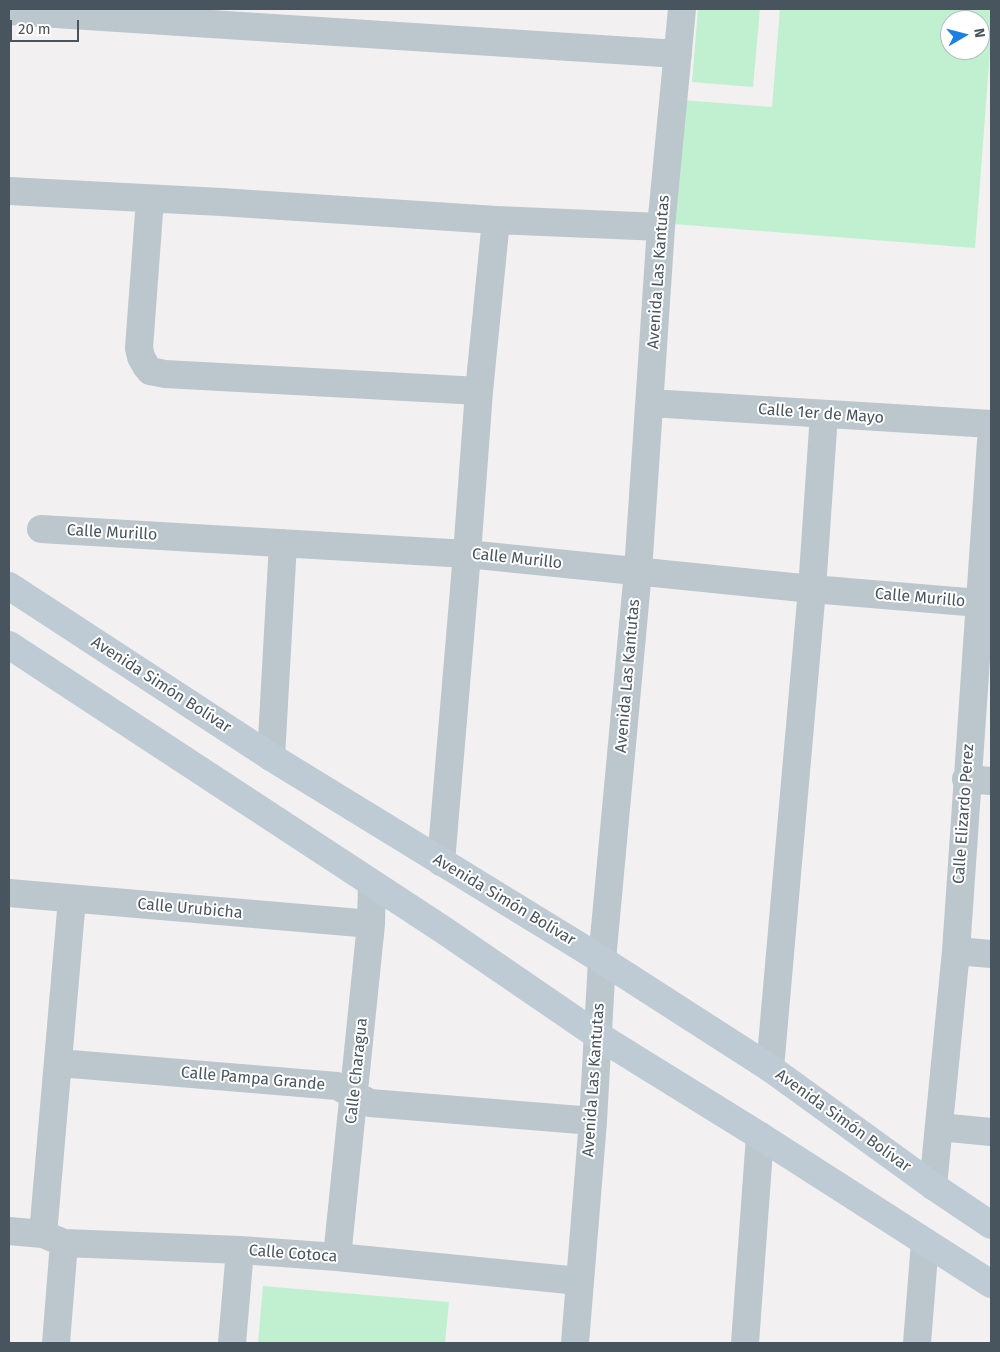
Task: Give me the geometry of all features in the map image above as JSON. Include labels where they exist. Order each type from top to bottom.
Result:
[{"type":"street","name":"Avenida Las Kantutas","points":[[575,1343],[593,1121],[596,1035],[602,960],[638,571],[661,227],[682,9]]},
{"type":"street","points":[[9,11],[678,54]]},
{"type":"street","points":[[9,191],[496,220],[661,227]]},
{"type":"street","points":[[150,199],[140,348],[141,358],[150,371],[165,374],[479,391]]},
{"type":"street","points":[[441,862],[479,391],[496,220]]},
{"type":"street","name":"Calle 1er de Mayo","points":[[650,403],[991,424]]},
{"type":"street","points":[[770,1068],[812,589],[824,414]]},
{"type":"street","name":"Calle Elizardo Perez","points":[[933,1186],[956,950],[979,780],[991,441]]},
{"type":"street","name":"Calle Murillo","points":[[41,528],[467,554],[812,589],[985,604]]},
{"type":"street","points":[[271,757],[283,543]]},
{"type":"street","name":"Avenida Simón Bolívar","points":[[9,586],[271,757],[602,960],[770,1068],[933,1186],[991,1225]]},
{"type":"street","points":[[9,645],[445,931],[596,1035],[760,1136],[991,1284]]},
{"type":"street","name":"Calle Charagua","points":[[337,1257],[371,924],[372,884]]},
{"type":"street","name":"Calle Urubicha","points":[[9,893],[371,924]]},
{"type":"street","points":[[56,1343],[54,1239],[59,1063],[72,899]]},
{"type":"street","points":[[956,950],[991,954]]},
{"type":"street","name":"Calle Pampa Grande","points":[[59,1063],[337,1086],[370,1104],[593,1121]]},
{"type":"street","points":[[938,1127],[991,1132]]},
{"type":"street","points":[[745,1343],[760,1136]]},
{"type":"street","name":"Calle Cotoca","points":[[9,1231],[54,1239],[337,1257],[579,1281]]},
{"type":"street","points":[[918,1343],[925,1242]]},
{"type":"street","points":[[232,1343],[240,1250]]},
{"type":"green space","points":[[698,9],[760,9],[753,87],[692,82]]},
{"type":"green space","points":[[780,9],[991,9],[990,51],[990,10],[940,10],[940,60],[989,60],[975,248],[673,224],[682,100],[772,107]]},
{"type":"green space","points":[[263,1286],[449,1302],[445,1343],[258,1343]]}]
